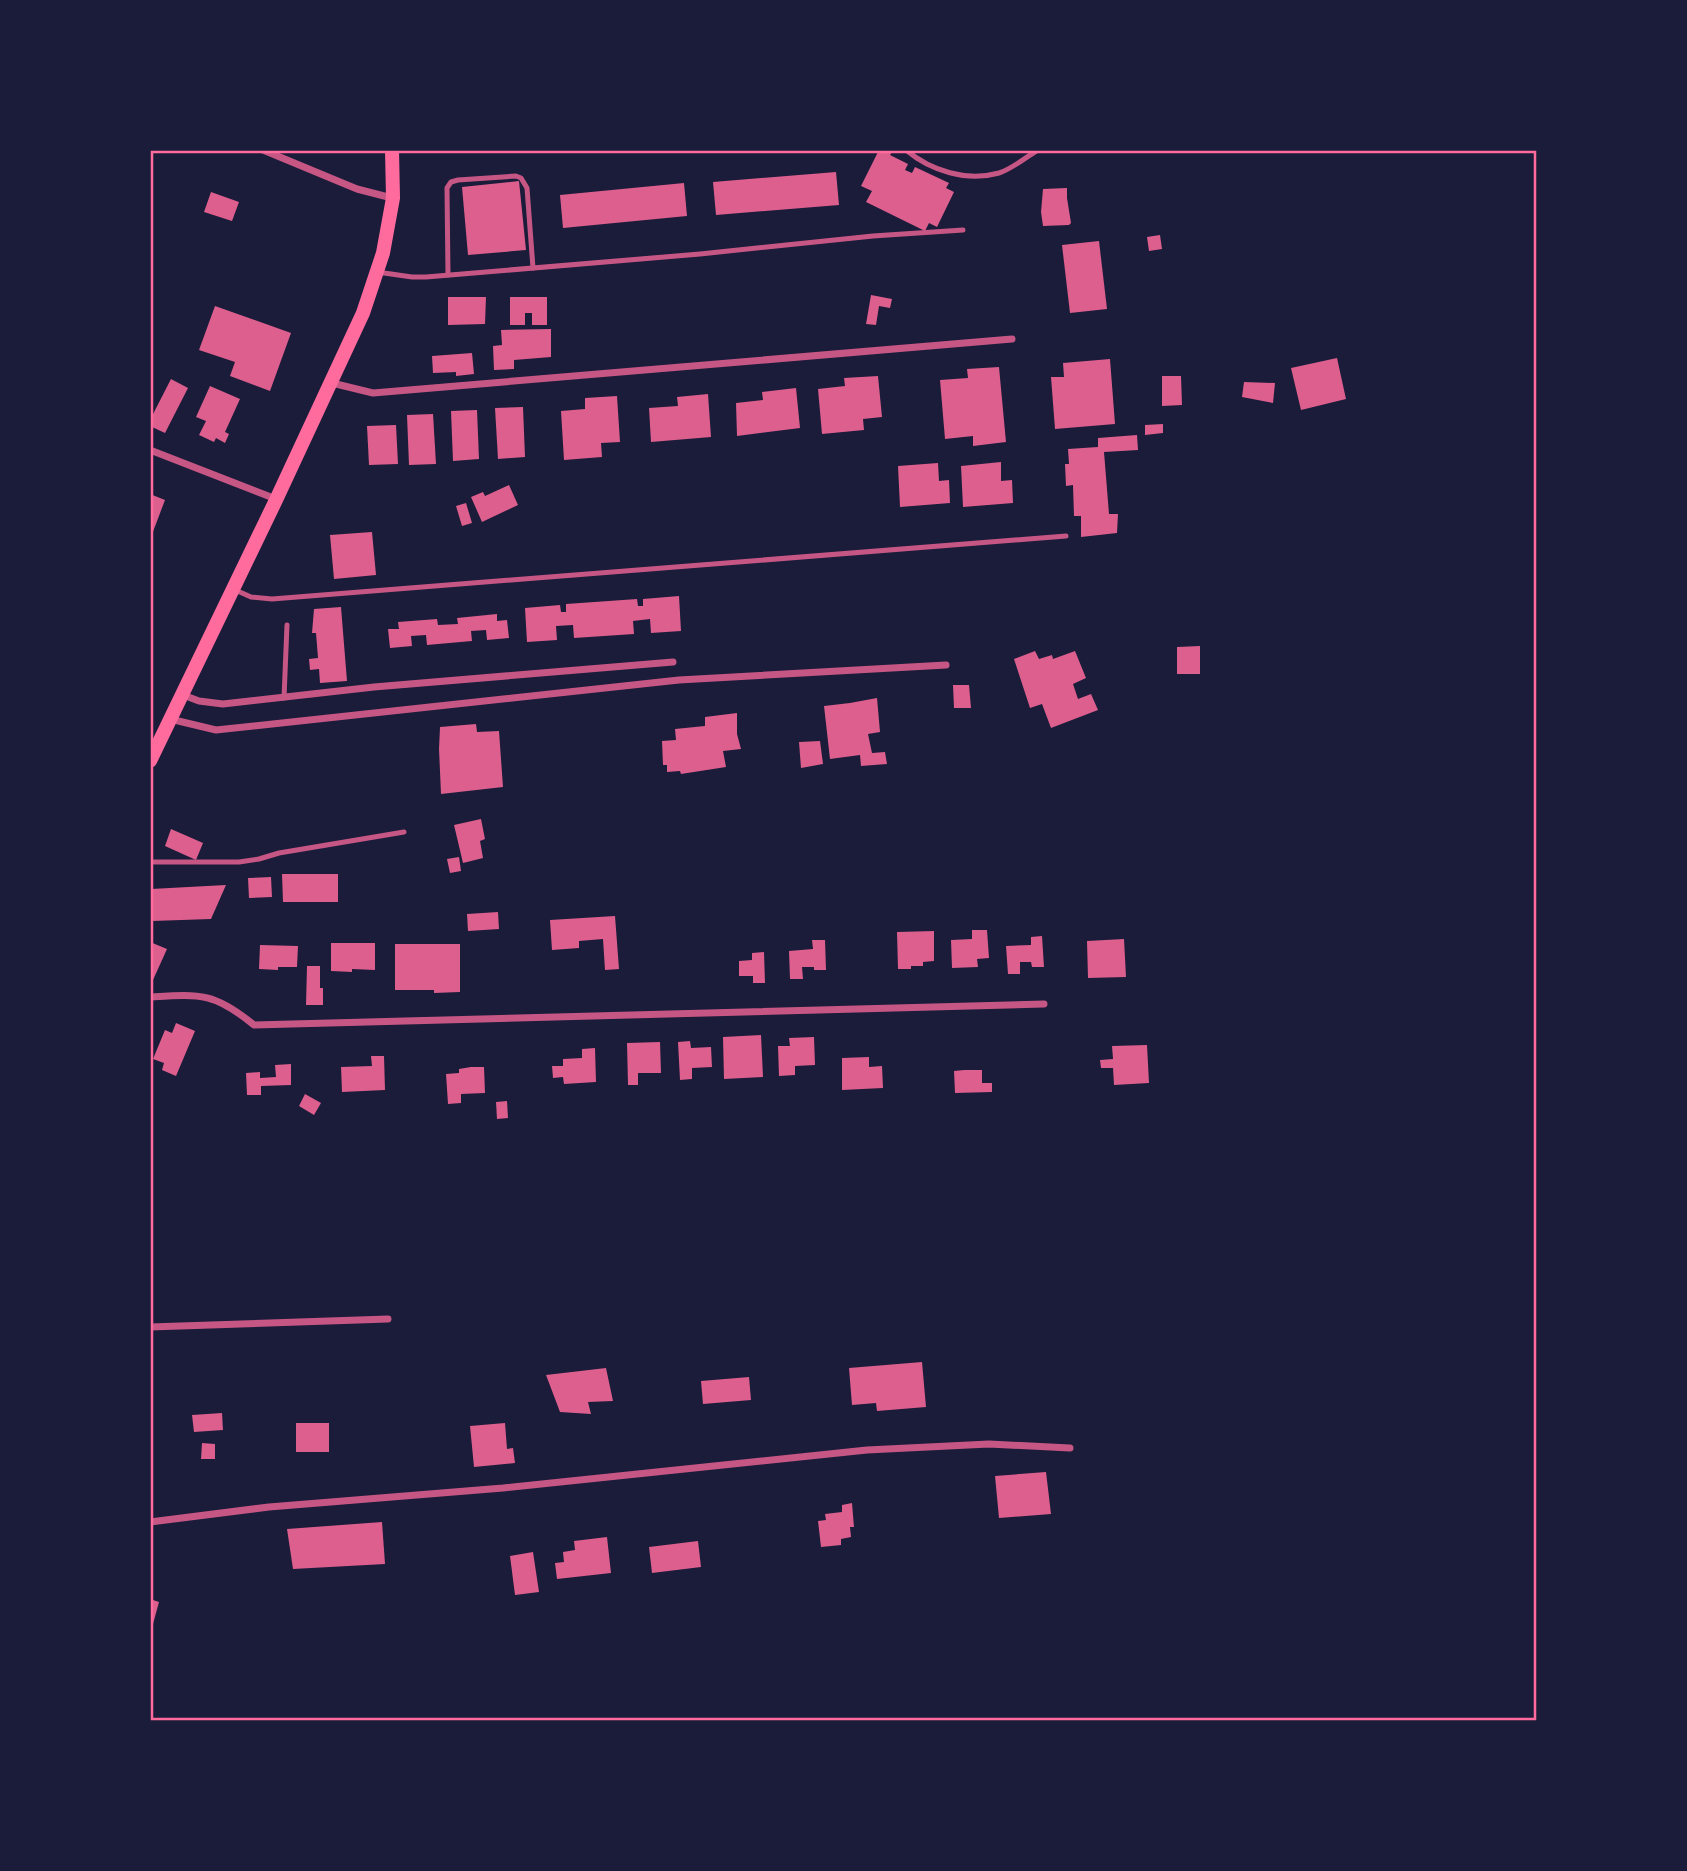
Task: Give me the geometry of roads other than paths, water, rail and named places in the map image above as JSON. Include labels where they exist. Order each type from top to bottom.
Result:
[{"type":"main road","points":[[150,761],[363,313],[383,253],[393,198],[392,150]]},
{"type":"street","points":[[262,150],[357,189],[393,198]]},
{"type":"street","points":[[332,383],[373,393],[1012,339]]},
{"type":"street","points":[[150,450],[276,500]]},
{"type":"street","points":[[182,695],[199,701],[223,704],[374,687],[673,662]]},
{"type":"street","points":[[170,719],[216,730],[679,680],[946,665]]},
{"type":"street","points":[[150,997],[209,996],[234,1008],[254,1025],[1044,1004]]},
{"type":"street","points":[[150,1327],[388,1319]]},
{"type":"street","points":[[150,1521],[270,1507],[503,1488],[867,1450],[989,1444],[1070,1448]]},
{"type":"lane","points":[[906,150],[932,167],[970,177],[1001,173],[1038,150]]},
{"type":"lane","points":[[448,275],[447,188],[451,182],[458,180],[516,176],[521,178],[527,188],[533,268]]},
{"type":"lane","points":[[377,272],[412,276],[448,275],[963,230]]},
{"type":"lane","points":[[232,588],[251,597],[272,599],[1066,536]]},
{"type":"lane","points":[[284,698],[287,625]]},
{"type":"lane","points":[[150,862],[249,861],[279,853],[404,832]]}]
